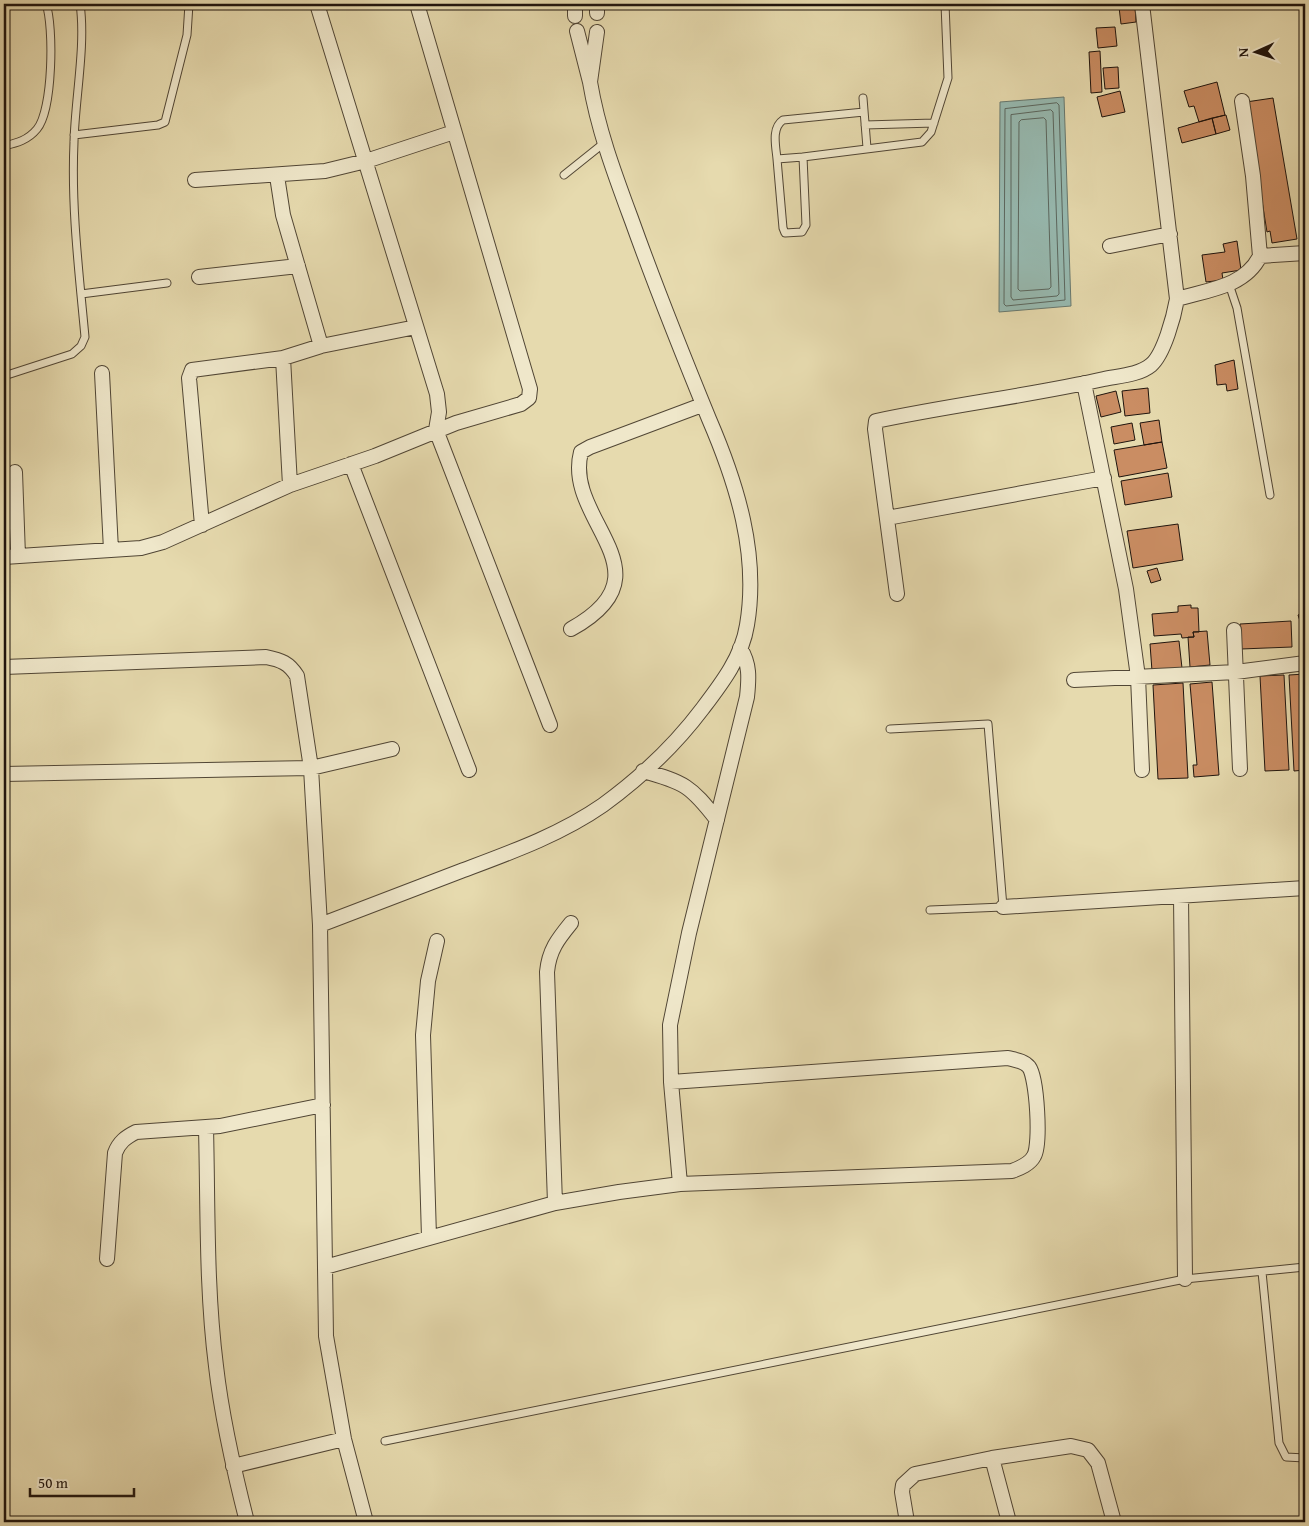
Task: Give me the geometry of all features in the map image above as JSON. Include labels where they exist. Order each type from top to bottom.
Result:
[{"type":"street","points":[[317,4],[437,394],[439,412],[436,430],[550,725]]},
{"type":"street","points":[[4,556],[141,548],[163,542],[290,485],[426,436],[436,430],[521,404],[530,395],[417,4]]},
{"type":"street","points":[[897,594],[875,429],[876,422],[1143,370],[1152,365],[1159,354],[1174,314],[1177,299],[1142,4]]},
{"type":"street","points":[[320,925],[504,855],[556,832],[602,805],[643,771],[686,730],[723,683],[740,648],[747,627],[751,589],[750,552],[737,494],[709,417],[702,405],[659,297],[604,143],[577,31]]},
{"type":"street","points":[[590,82],[597,32]]},
{"type":"street","points":[[1177,299],[1229,284],[1245,276],[1255,267],[1260,256],[1253,176],[1242,101]]},
{"type":"street","points":[[195,180],[277,176],[325,171],[366,162],[454,132]]},
{"type":"street","points":[[277,176],[283,215],[322,346]]},
{"type":"street","points":[[1110,246],[1170,234]]},
{"type":"street","points":[[1260,256],[1305,253]]},
{"type":"street","points":[[199,277],[298,266]]},
{"type":"street","points":[[202,525],[189,378],[192,370],[283,358],[322,346],[416,327]]},
{"type":"street","points":[[283,358],[290,485]]},
{"type":"street","points":[[102,373],[111,550]]},
{"type":"street","points":[[1084,383],[1126,589],[1138,677],[1142,770]]},
{"type":"street","points":[[572,628],[589,619],[616,585],[616,573],[606,541],[580,483],[578,465],[581,452],[702,405]]},
{"type":"street","points":[[351,464],[469,770]]},
{"type":"street","points":[[15,472],[18,556]]},
{"type":"street","points":[[888,518],[1104,478]]},
{"type":"street","points":[[1234,630],[1240,769]]},
{"type":"street","points":[[680,1184],[671,1082],[670,1025],[747,697],[749,677],[746,658],[740,648]]},
{"type":"street","points":[[4,667],[266,657],[282,660],[292,668],[297,676],[312,768],[320,925],[326,1336],[344,1440],[366,1522]]},
{"type":"street","points":[[1074,680],[1236,672],[1305,663]]},
{"type":"street","points":[[4,774],[312,768],[392,750]]},
{"type":"street","points":[[643,771],[678,781],[690,788],[717,820]]},
{"type":"street","points":[[1003,907],[1305,888]]},
{"type":"street","points":[[1181,896],[1185,1279]]},
{"type":"street","points":[[555,1204],[547,972],[548,957],[554,944],[571,923]]},
{"type":"street","points":[[429,1237],[424,1035],[428,981],[437,941]]},
{"type":"street","points":[[325,1267],[555,1204],[680,1184],[1012,1172],[1025,1165],[1034,1156],[1038,1143],[1034,1081],[1029,1068],[1021,1061],[1008,1058],[671,1082]]},
{"type":"street","points":[[107,1259],[114,1163],[118,1144],[126,1137],[136,1132],[206,1128],[323,1105]]},
{"type":"street","points":[[206,1128],[210,1297],[216,1366],[233,1466],[247,1522]]},
{"type":"street","points":[[233,1466],[344,1440]]},
{"type":"street","points":[[907,1522],[902,1492],[903,1485],[915,1474],[992,1458],[1071,1446],[1088,1450],[1098,1463],[1114,1522]]},
{"type":"street","points":[[992,1458],[1009,1522]]},
{"type":"lane","points":[[4,146],[21,142],[31,136],[39,127],[45,112],[52,47],[50,16],[46,4]]},
{"type":"lane","points":[[4,376],[72,354],[81,346],[85,337],[75,230],[74,135],[81,30],[80,4]]},
{"type":"lane","points":[[74,135],[158,125],[165,122],[187,35],[189,4]]},
{"type":"lane","points":[[777,160],[922,142],[931,132],[948,78],[945,4]]},
{"type":"lane","points":[[863,98],[867,148]]},
{"type":"lane","points":[[802,157],[806,225],[802,232],[789,234],[785,233],[783,228],[776,128],[783,120],[864,112]]},
{"type":"lane","points":[[865,125],[934,123]]},
{"type":"lane","points":[[564,176],[604,143]]},
{"type":"lane","points":[[81,294],[167,284]]},
{"type":"lane","points":[[1229,284],[1237,308],[1270,495]]},
{"type":"lane","points":[[890,729],[988,724],[1003,907],[930,910]]},
{"type":"lane","points":[[385,1441],[1185,1279],[1305,1267]]},
{"type":"lane","points":[[1262,1272],[1279,1443],[1286,1457],[1305,1458]]},
{"type":"water","points":[[1064,97],[1071,306],[999,312],[1000,102]]},
{"type":"building","points":[[1135,6],[1136,22],[1121,24],[1119,7]]},
{"type":"building","points":[[1115,27],[1117,46],[1098,48],[1096,28]]},
{"type":"building","points":[[1100,51],[1102,92],[1091,93],[1089,52]]},
{"type":"building","points":[[1118,67],[1119,88],[1105,89],[1103,68]]},
{"type":"building","points":[[1217,82],[1225,115],[1199,122],[1194,106],[1189,107],[1184,91]]},
{"type":"building","points":[[1120,91],[1125,112],[1102,117],[1097,97]]},
{"type":"building","points":[[1273,98],[1297,239],[1272,243],[1270,231],[1267,232],[1246,102]]},
{"type":"building","points":[[1226,115],[1230,130],[1216,134],[1212,118]]},
{"type":"building","points":[[1212,118],[1216,134],[1182,143],[1178,128]]},
{"type":"building","points":[[1237,241],[1241,270],[1222,273],[1223,280],[1206,282],[1202,255],[1225,252],[1223,244]]},
{"type":"building","points":[[1234,360],[1238,389],[1227,391],[1226,384],[1217,385],[1215,365]]},
{"type":"building","points":[[1148,388],[1150,413],[1125,416],[1122,391]]},
{"type":"building","points":[[1116,391],[1121,412],[1101,417],[1096,396]]},
{"type":"building","points":[[1159,420],[1162,442],[1144,445],[1140,423]]},
{"type":"building","points":[[1132,423],[1135,440],[1114,444],[1111,427]]},
{"type":"building","points":[[1162,442],[1167,468],[1119,477],[1114,450]]},
{"type":"building","points":[[1168,473],[1172,497],[1125,505],[1121,481]]},
{"type":"building","points":[[1178,524],[1183,560],[1133,568],[1127,531]]},
{"type":"building","points":[[1157,568],[1161,580],[1151,583],[1147,571]]},
{"type":"building","points":[[1191,605],[1191,608],[1198,608],[1199,632],[1193,632],[1194,637],[1182,638],[1181,634],[1154,636],[1152,614],[1178,612],[1178,606]]},
{"type":"building","points":[[1305,612],[1305,637],[1298,615]]},
{"type":"building","points":[[1291,621],[1292,647],[1241,649],[1240,624]]},
{"type":"building","points":[[1207,631],[1210,665],[1190,667],[1188,637],[1194,637],[1193,632]]},
{"type":"building","points":[[1179,641],[1182,668],[1152,671],[1150,644]]},
{"type":"building","points":[[1305,674],[1305,770],[1294,771],[1289,675]]},
{"type":"building","points":[[1284,675],[1289,770],[1265,771],[1260,676]]},
{"type":"building","points":[[1212,682],[1219,775],[1194,777],[1193,765],[1197,765],[1190,684]]},
{"type":"building","points":[[1183,683],[1188,778],[1158,779],[1153,685]]}]
